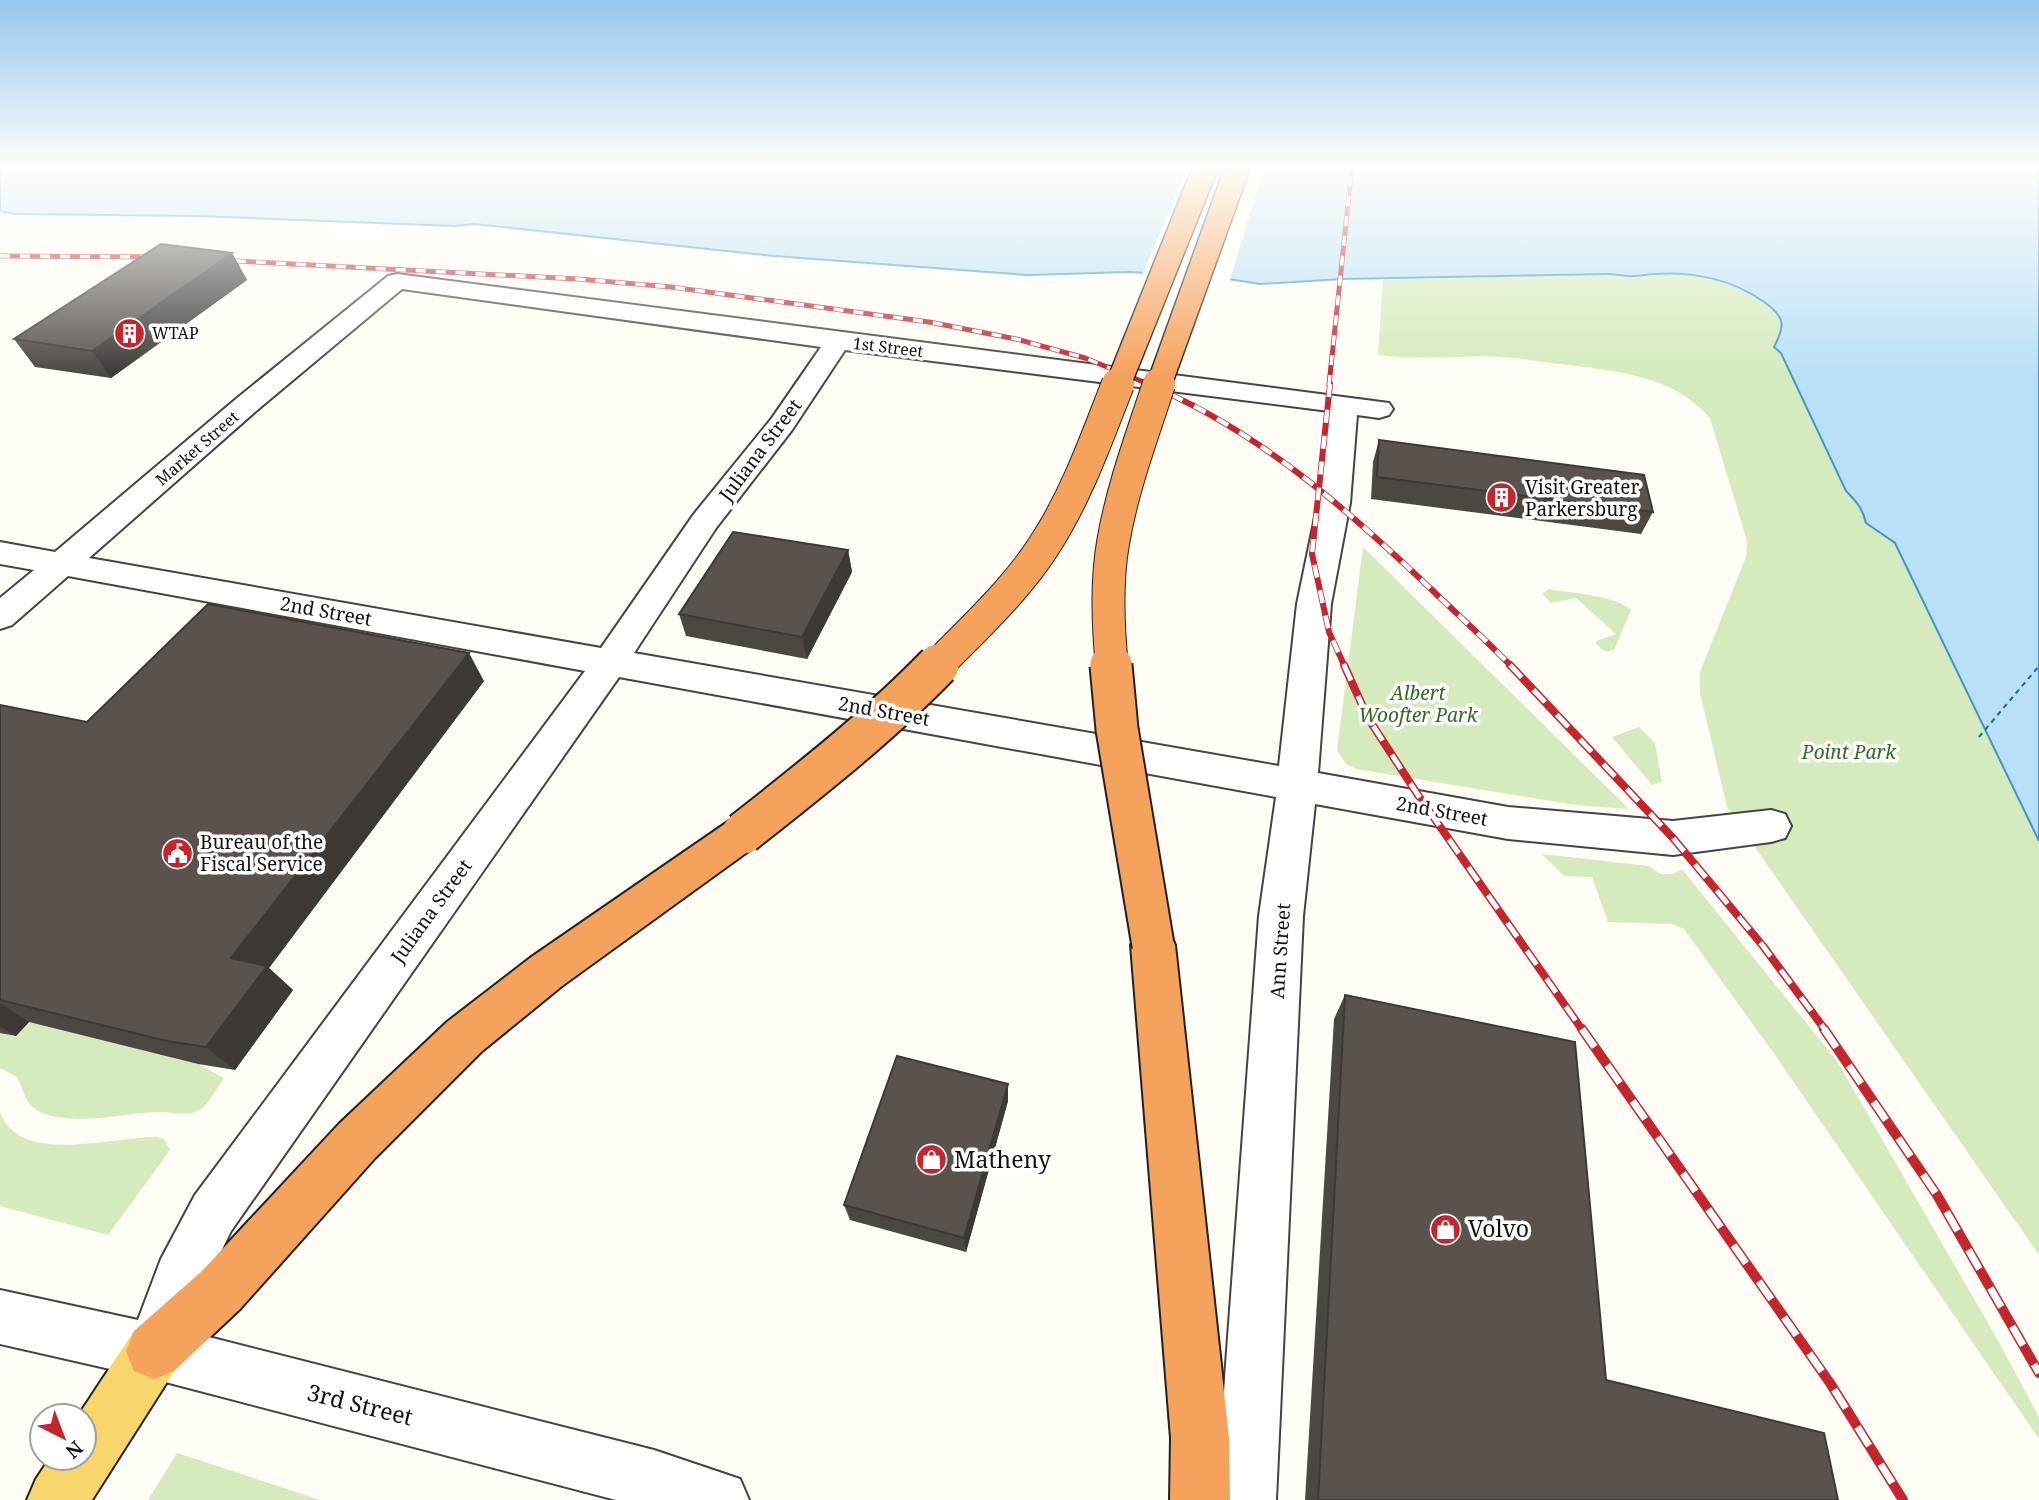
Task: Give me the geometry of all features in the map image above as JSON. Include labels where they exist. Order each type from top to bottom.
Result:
[{"type":"highway","points":[[155,1351],[221,1290],[357,1141],[464,1037],[547,972],[743,833],[840,756],[959,647],[1006,595],[1047,541],[1081,475],[1178,236]]},
{"type":"highway","points":[[1200,1500],[1200,1438],[1153,945],[1117,729],[1108,626],[1112,547],[1123,496],[1162,375],[1213,236]]},
{"type":"main road","name":"Juliana Street","points":[[57,1500],[155,1351]]},
{"type":"street","name":"1st Street","points":[[397,281],[838,341],[1379,409]]},
{"type":"street","name":"Market Street","points":[[0,617],[246,405],[397,281]]},
{"type":"street","name":"Juliana Street","points":[[155,1351],[180,1278],[213,1213],[610,662],[705,521],[782,424],[838,341]]},
{"type":"street","name":"Ann Street","points":[[1246,1500],[1280,929],[1314,604],[1334,503],[1344,405]]},
{"type":"street","name":"2nd Street","points":[[0,553],[1508,823],[1673,838],[1771,827]]},
{"type":"street","name":"3rd Street","points":[[0,1317],[155,1351],[719,1500]]},
{"type":"green space","name":"Point Park","points":[[1677,273],[1740,288],[1769,304],[1778,315],[1782,331],[1774,347],[1781,353],[1846,491],[1857,502],[1866,523],[1895,542],[2039,841],[2039,1255],[1727,807],[1700,693],[1700,672],[1746,557],[1747,541],[1710,418],[1680,393],[1646,378],[1627,374],[1509,358],[1409,358],[1378,355],[1383,280],[1607,274],[1633,277]]},
{"type":"green space","name":"Albert Woofter Park","points":[[1363,547],[1629,809],[1575,805],[1356,769],[1346,764],[1337,751]]},
{"type":"green space","points":[[1548,589],[1604,598],[1631,610],[1614,650],[1606,652],[1596,641],[1616,634],[1576,598],[1551,603],[1542,594]]},
{"type":"green space","points":[[1639,727],[1655,743],[1662,782],[1652,785],[1612,737]]},
{"type":"green space","points":[[1542,854],[1649,866],[1660,874],[1673,874],[1682,869],[1837,1061],[2000,1344],[2039,1417],[2039,1439],[1775,1055],[1684,929],[1672,924],[1608,922],[1592,877],[1564,876]]},
{"type":"green space","points":[[29,1022],[198,1064],[224,1078],[204,1106],[192,1113],[159,1112],[84,1119],[40,1112],[28,1101],[17,1077],[0,1068],[0,1033],[16,1036]]},
{"type":"green space","points":[[0,1112],[11,1129],[27,1139],[47,1144],[70,1145],[157,1137],[164,1139],[170,1150],[108,1235],[0,1206]]},
{"type":"green space","points":[[177,1453],[321,1500],[148,1500]]},
{"type":"water","points":[[586,236],[2039,236],[2039,841],[1895,543],[1866,523],[1859,505],[1846,491],[1781,353],[1774,347],[1780,333],[1780,317],[1771,307],[1740,288],[1698,276],[1669,273],[1631,276],[1607,274],[1342,279],[1260,284],[1222,278],[1130,272],[1027,275],[774,256]]},
{"type":"pier","points":[[1159,236],[1243,236],[1229,283],[1141,277]]},
{"type":"building","points":[[161,244],[232,253],[92,351],[14,339]]},
{"type":"building","points":[[1379,440],[1644,475],[1653,512],[1377,477]]},
{"type":"building","points":[[733,532],[848,550],[802,637],[679,614]]},
{"type":"building","name":"Bureau of the Fiscal Service","points":[[208,604],[469,653],[231,958],[267,966],[206,1047],[167,1041],[0,1000],[0,705],[87,722]]},
{"type":"building","name":"Volvo","points":[[1345,995],[1575,1042],[1606,1380],[1824,1433],[1838,1500],[1318,1500]]},
{"type":"building","name":"Matheny","points":[[897,1056],[1008,1084],[964,1238],[844,1205]]},
{"type":"ferry route","points":[[1979,737],[2039,666]]},
{"type":"railway","points":[[1329,385],[1345,236]]},
{"type":"railway","points":[[0,256],[161,257]]},
{"type":"railway","points":[[216,260],[578,279],[671,287],[929,322],[1016,339],[1085,358],[1151,385]]},
{"type":"railway","points":[[1147,384],[1187,402],[1225,424],[1262,447],[1319,489]]},
{"type":"railway","points":[[1319,489],[1330,384]]},
{"type":"railway","points":[[1319,489],[1399,559],[1510,665]]},
{"type":"railway","points":[[1319,489],[1312,554],[1329,632],[1345,667]]},
{"type":"railway","points":[[1344,665],[1368,718],[1418,795],[1583,1031]]},
{"type":"railway","points":[[1510,665],[1673,838],[1763,946],[1826,1031]]},
{"type":"railway","points":[[1582,1029],[1830,1383],[1903,1500]]},
{"type":"railway","points":[[1824,1029],[1937,1195],[2039,1373]]},
{"type":"place","name":"WTAP","points":[[129,333]]},
{"type":"place","name":"Visit Greater Parkersburg","points":[[1502,498]]},
{"type":"place","name":"Bureau of the Fiscal Service","points":[[177,853]]},
{"type":"place","name":"Matheny","points":[[931,1160]]},
{"type":"place","name":"Volvo","points":[[1445,1229]]}]
